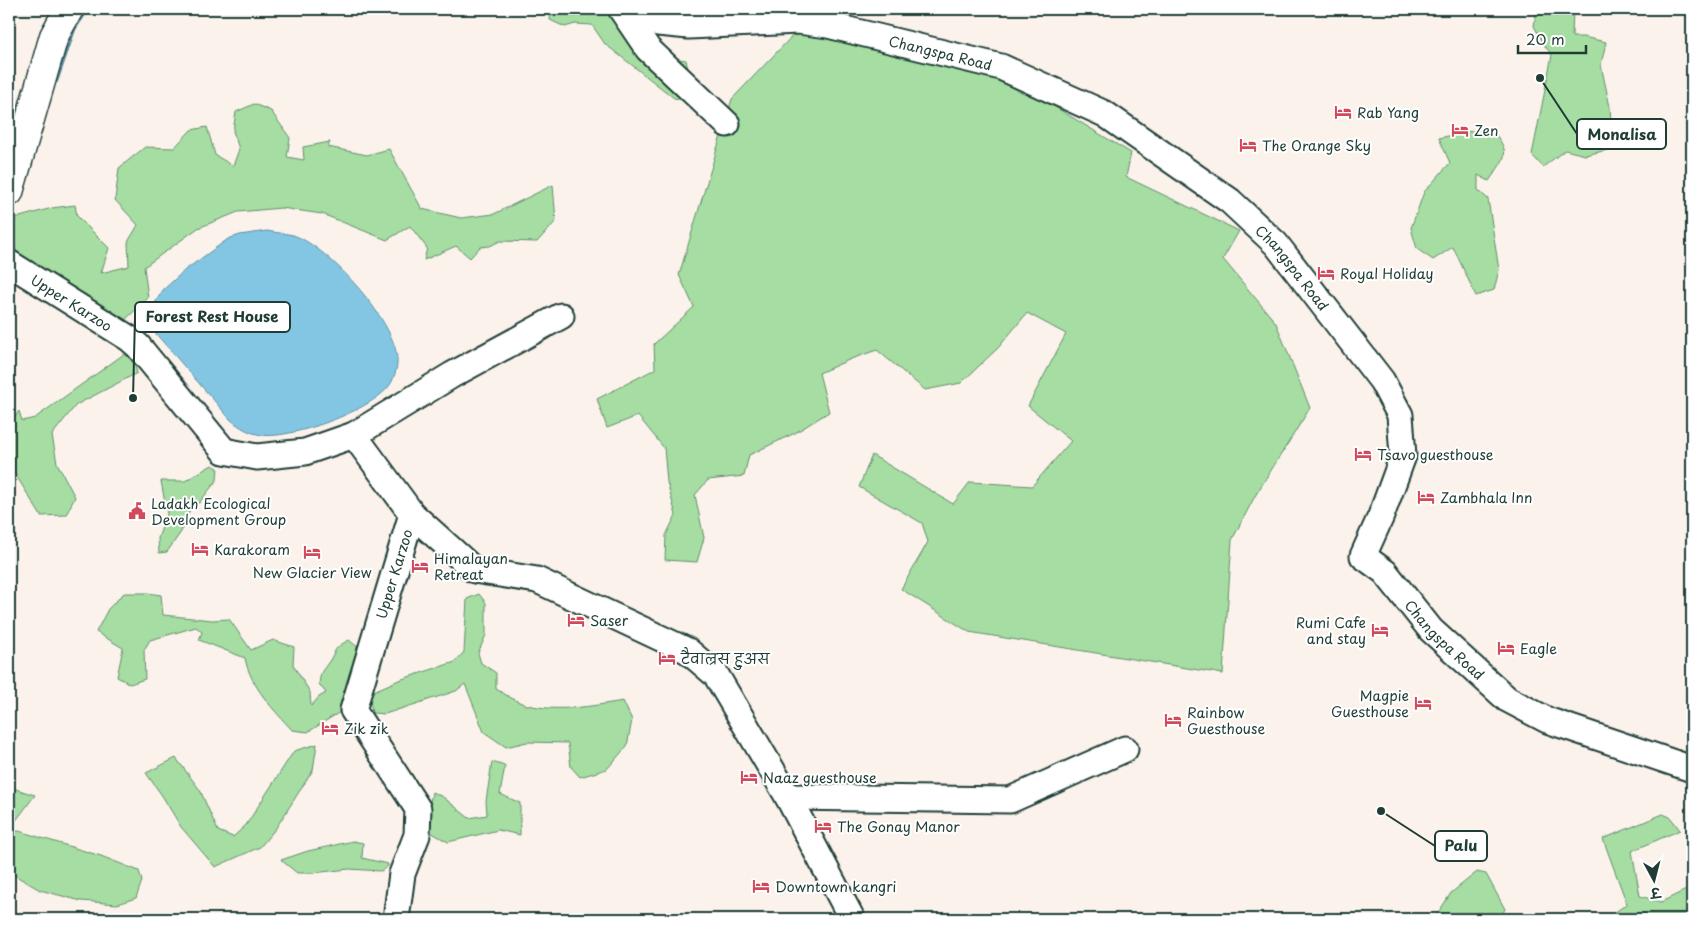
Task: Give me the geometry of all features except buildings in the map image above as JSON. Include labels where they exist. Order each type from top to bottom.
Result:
[{"type":"main road","points":[[9,192],[54,36],[69,9]]},
{"type":"street","points":[[621,9],[648,48],[727,124]]},
{"type":"street","name":"Changspa Road","points":[[634,9],[658,23],[689,26],[798,22],[828,25],[1001,66],[1105,114],[1230,201],[1276,244],[1382,381],[1400,415],[1403,456],[1381,516],[1363,556],[1385,572],[1431,630],[1507,699],[1547,720],[1692,769]]},
{"type":"street","name":"Upper Karzoo","points":[[9,262],[130,338],[224,451],[257,457],[306,452],[354,435],[412,514],[353,710],[418,809],[417,835],[402,874],[396,919]]},
{"type":"street","points":[[354,435],[452,375],[561,316]]},
{"type":"street","points":[[412,514],[474,570],[537,580],[688,651],[716,675],[788,797],[852,919]]},
{"type":"street","points":[[788,797],[1010,800],[1125,749]]},
{"type":"green space","points":[[551,9],[629,9],[656,49],[672,58],[686,60],[696,104],[674,98],[605,44],[592,25],[575,24],[565,27],[550,20]]},
{"type":"green space","points":[[1537,9],[1573,9],[1572,37],[1583,37],[1606,42],[1601,65],[1610,107],[1613,149],[1585,155],[1565,150],[1543,167],[1532,155],[1552,55],[1534,26]]},
{"type":"green space","points":[[796,32],[1009,79],[1131,153],[1126,177],[1239,231],[1223,259],[1276,323],[1310,408],[1255,496],[1232,540],[1223,674],[969,632],[901,589],[928,542],[922,523],[859,487],[872,455],[953,504],[970,482],[1032,486],[1071,441],[1028,406],[1066,334],[1027,313],[998,348],[961,383],[925,390],[877,350],[819,373],[829,412],[795,433],[749,455],[744,476],[708,480],[695,495],[704,538],[697,562],[665,560],[666,535],[676,515],[667,482],[664,448],[638,416],[607,428],[597,399],[655,369],[654,344],[694,307],[679,275],[732,99]]},
{"type":"green space","points":[[254,104],[271,111],[290,138],[287,157],[304,160],[303,147],[330,142],[328,147],[367,155],[389,149],[422,209],[461,218],[494,214],[553,185],[556,221],[537,242],[500,241],[490,246],[480,247],[470,258],[456,246],[424,260],[427,248],[410,226],[387,240],[322,214],[281,208],[238,212],[198,228],[144,267],[148,298],[124,321],[36,270],[16,252],[9,220],[52,208],[75,205],[77,216],[109,248],[101,273],[129,266],[128,242],[138,225],[115,200],[119,168],[145,147],[174,148],[191,130],[207,127],[215,155],[233,166],[239,149],[233,131],[236,112]]},
{"type":"green space","points":[[1490,127],[1501,143],[1505,154],[1489,181],[1478,175],[1478,190],[1488,199],[1499,270],[1494,290],[1476,296],[1453,247],[1433,260],[1417,249],[1411,228],[1424,192],[1450,163],[1439,138]]},
{"type":"green space","points":[[124,354],[134,361],[137,373],[76,405],[52,435],[57,463],[75,497],[66,515],[41,516],[9,464],[9,421],[11,422],[19,411],[22,421],[35,418]]},
{"type":"green space","points":[[212,465],[218,468],[217,480],[199,503],[192,504],[181,532],[167,552],[159,553],[158,538],[167,514],[161,481],[185,481]]},
{"type":"green space","points":[[124,593],[161,595],[163,615],[212,620],[229,619],[251,650],[273,640],[294,647],[293,665],[310,692],[311,706],[319,697],[326,693],[319,684],[322,671],[337,648],[349,640],[361,650],[359,664],[340,712],[308,732],[292,730],[257,688],[245,658],[199,640],[202,632],[196,627],[150,640],[144,650],[145,679],[130,684],[117,677],[123,648],[96,632],[108,609]]},
{"type":"green space","points":[[479,594],[486,603],[486,635],[478,653],[481,663],[496,673],[496,689],[524,704],[536,707],[574,708],[623,701],[632,720],[627,746],[607,769],[580,777],[571,767],[568,743],[527,742],[506,747],[484,732],[465,684],[456,691],[385,714],[372,713],[369,693],[399,680],[455,662],[464,652],[467,599]]},
{"type":"green space","points":[[317,744],[313,770],[276,828],[260,847],[215,867],[181,827],[146,773],[176,758],[200,790],[218,831],[233,837],[246,825],[294,751]]},
{"type":"green space","points":[[492,762],[505,766],[500,794],[520,803],[520,835],[498,830],[448,842],[425,829],[432,792],[443,797],[469,818],[487,815],[486,801]]},
{"type":"green space","points":[[9,787],[35,795],[9,830]]},
{"type":"green space","points":[[1663,814],[1670,817],[1680,830],[1632,851],[1640,896],[1661,902],[1692,889],[1692,919],[1605,919],[1627,904],[1603,839]]},
{"type":"green space","points":[[19,831],[101,856],[139,871],[142,881],[136,898],[117,904],[81,901],[40,890],[9,872],[9,832]]},
{"type":"green space","points":[[353,841],[363,843],[362,858],[388,864],[388,866],[381,871],[349,869],[297,873],[281,860],[308,851]]},
{"type":"green space","points":[[1477,872],[1486,874],[1505,909],[1500,919],[1434,919],[1451,893]]},
{"type":"water","points":[[267,231],[293,235],[308,242],[325,254],[360,289],[387,329],[395,348],[397,364],[393,379],[386,390],[373,400],[335,419],[313,427],[275,435],[253,433],[231,420],[156,334],[152,314],[156,301],[163,290],[185,270],[228,239],[240,235]]},
{"type":"waterway","points":[[55,80],[73,28],[86,9]]},
{"type":"place","name":"Monalisa","points":[[1540,78]]},
{"type":"place","name":"Rab Yang","points":[[1343,112]]},
{"type":"place","name":"Zen","points":[[1460,130]]},
{"type":"place","name":"The Orange Sky","points":[[1248,145]]},
{"type":"place","name":"Royal Holiday","points":[[1326,273]]},
{"type":"place","name":"Forest Rest House","points":[[133,398]]},
{"type":"place","name":"Tsavo guesthouse","points":[[1363,454]]},
{"type":"place","name":"Zambhala Inn","points":[[1426,497]]},
{"type":"place","name":"Ladakh Ecological Development Group","points":[[137,511]]},
{"type":"place","name":"Karakoram","points":[[200,549]]},
{"type":"place","name":"New Glacier View","points":[[312,552]]},
{"type":"place","name":"Himalayan Retreat","points":[[420,566]]},
{"type":"place","name":"Saser","points":[[576,620]]},
{"type":"place","name":"Rumi Cafe and stay","points":[[1380,630]]},
{"type":"place","name":"Eagle","points":[[1506,648]]},
{"type":"place","name":"टैवाल्रस हुअस","points":[[667,658]]},
{"type":"place","name":"Magpie Guesthouse","points":[[1423,703]]},
{"type":"place","name":"Rainbow Guesthouse","points":[[1173,720]]},
{"type":"place","name":"Zik zik","points":[[330,728]]},
{"type":"place","name":"Naaz guesthouse","points":[[749,777]]},
{"type":"place","name":"Palu","points":[[1381,811]]},
{"type":"place","name":"The Gonay Manor","points":[[823,826]]},
{"type":"place","name":"Downtown kangri","points":[[761,886]]}]
